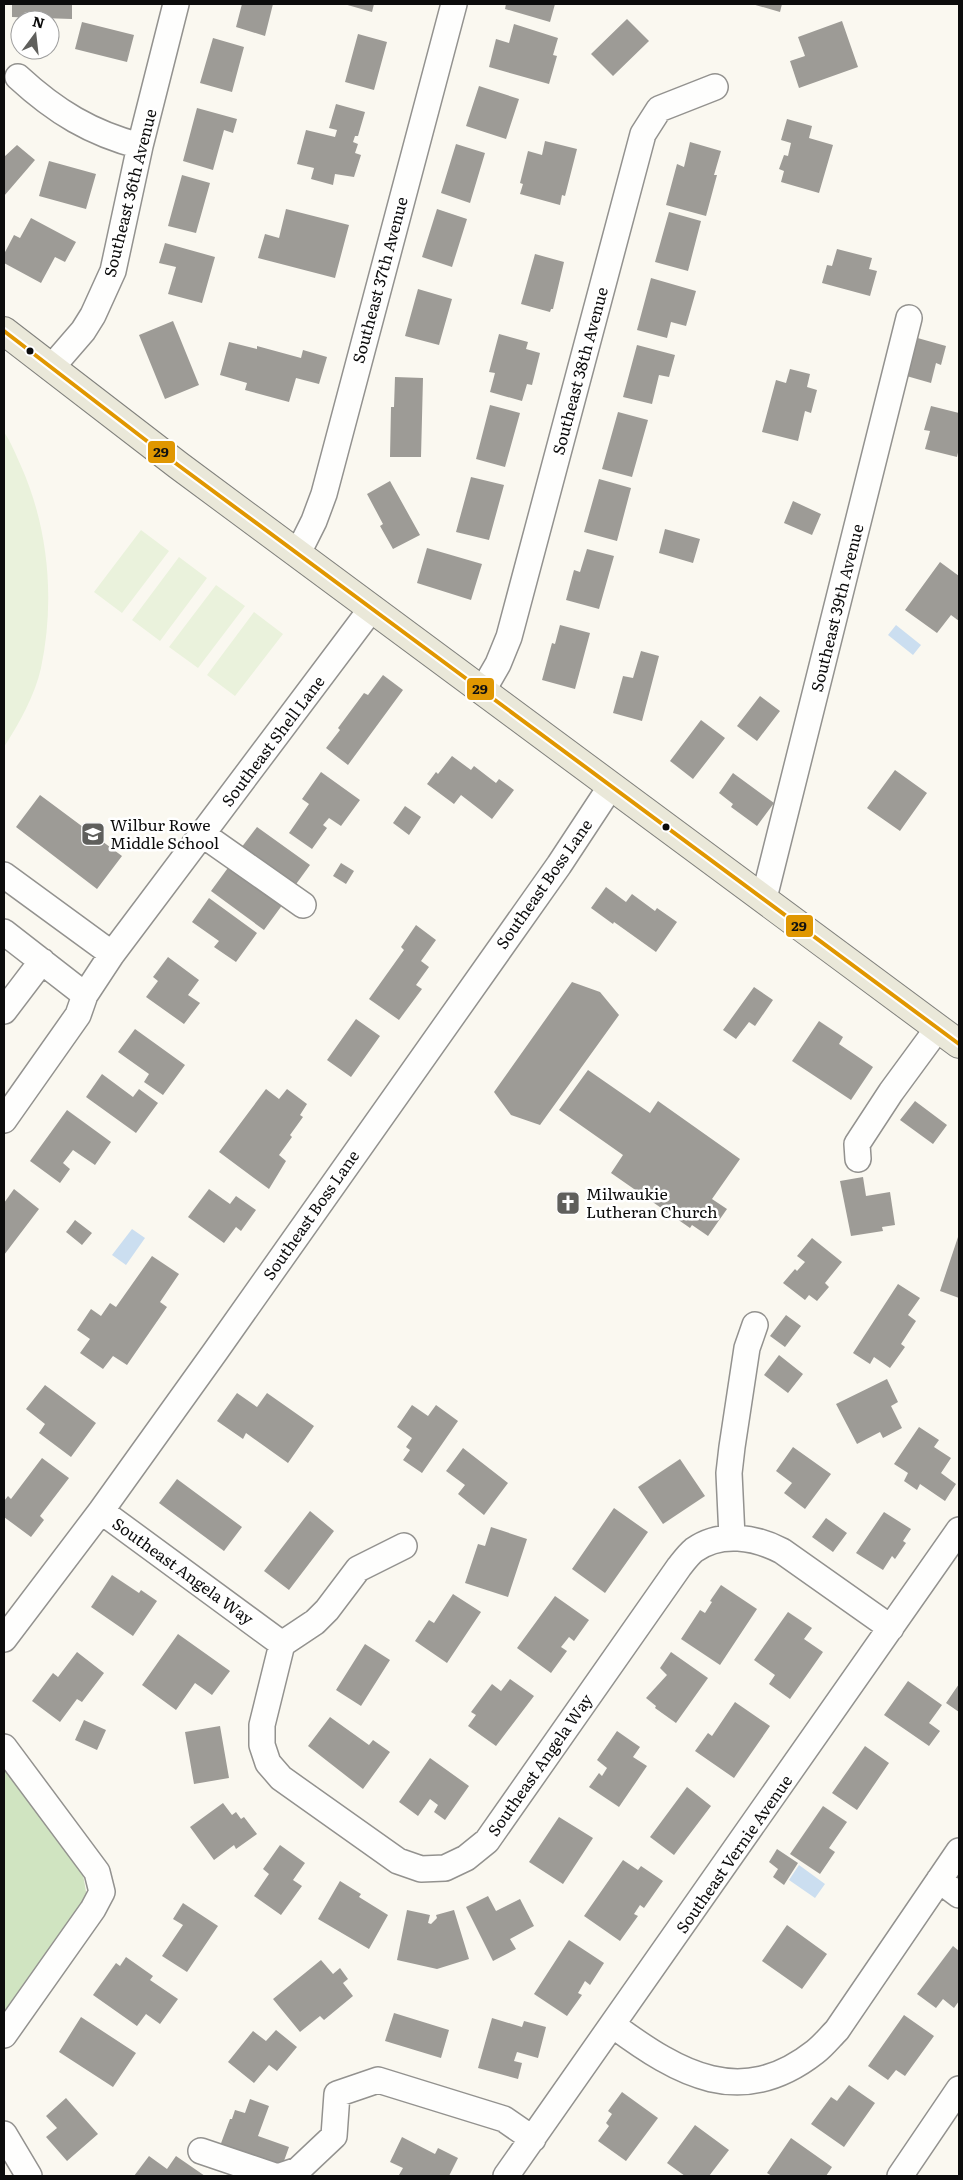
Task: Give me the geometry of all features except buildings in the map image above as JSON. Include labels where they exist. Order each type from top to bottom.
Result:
[{"type":"main road","points":[[4,331],[298,553],[949,1036]]},
{"type":"street","name":"Southeast 36th Avenue","points":[[51,368],[83,330],[104,295],[113,271],[140,146],[176,4]]},
{"type":"street","name":"Southeast 37th Avenue","points":[[298,553],[314,521],[324,494],[454,4]]},
{"type":"street","points":[[18,77],[42,99],[80,124],[111,138],[140,146]]},
{"type":"street","name":"Southeast 38th Avenue","points":[[483,690],[498,664],[509,637],[643,134],[659,109],[715,87]]},
{"type":"street","name":"Southeast 39th Avenue","points":[[764,898],[909,318]]},
{"type":"street","name":"Southeast Shell Lane","points":[[4,1120],[78,1015],[85,995],[112,954],[372,608]]},
{"type":"street","name":"Southeast Boss Lane","points":[[4,1639],[101,1511],[215,1352],[549,879],[611,786]]},
{"type":"street","points":[[202,834],[303,905]]},
{"type":"street","points":[[4,875],[112,954]]},
{"type":"street","points":[[5,934],[85,995]]},
{"type":"street","points":[[4,1011],[42,961]]},
{"type":"street","points":[[858,1159],[857,1144],[891,1092],[949,1036]]},
{"type":"street","points":[[732,1537],[730,1473],[732,1447],[746,1348],[755,1325]]},
{"type":"street","name":"Southeast Angela Way","points":[[101,1511],[282,1644],[262,1725],[262,1745],[268,1763],[281,1778],[398,1861],[421,1869],[445,1868],[466,1858],[487,1841],[678,1567],[694,1551],[711,1541],[732,1537],[767,1543],[891,1628]]},
{"type":"street","name":"Southeast Vernie Avenue","points":[[506,2176],[614,2026],[959,1530]]},
{"type":"street","points":[[282,1644],[315,1622],[327,1610],[358,1570],[404,1546]]},
{"type":"street","points":[[4,1746],[96,1872],[102,1892],[93,1909],[4,2035]]},
{"type":"street","points":[[614,2026],[670,2064],[698,2076],[728,2082],[762,2080],[790,2068],[816,2052],[837,2030],[959,1851]]},
{"type":"street","points":[[939,1880],[959,1894]]},
{"type":"street","points":[[280,2176],[298,2170],[334,2136],[337,2094],[378,2080],[504,2119],[533,2139]]},
{"type":"street","points":[[900,2176],[959,2089]]},
{"type":"street","points":[[4,2134],[28,2176]]},
{"type":"street","points":[[201,2151],[275,2176]]},
{"type":"green space","points":[[4,432],[21,466],[38,515],[47,566],[48,617],[41,668],[35,688],[26,709],[4,747]]},
{"type":"green space","points":[[141,530],[169,551],[122,613],[94,592]]},
{"type":"green space","points":[[179,557],[207,578],[160,641],[132,620]]},
{"type":"green space","points":[[216,585],[245,606],[198,668],[169,647]]},
{"type":"green space","points":[[254,612],[283,634],[235,696],[207,675]]},
{"type":"green space","points":[[4,1768],[82,1869],[87,1897],[4,2015]]},
{"type":"water","points":[[896,625],[921,645],[913,655],[888,635]]},
{"type":"water","points":[[132,1229],[145,1238],[126,1265],[112,1255]]},
{"type":"water","points":[[799,1865],[825,1884],[815,1898],[789,1880]]},
{"type":"transit line","name":"29","points":[[4,331],[178,465],[959,1044]]},
{"type":"place","name":"Wilbur Rowe Middle School","points":[[93,834]]},
{"type":"place","name":"Milwaukie Lutheran Church","points":[[568,1203]]}]
